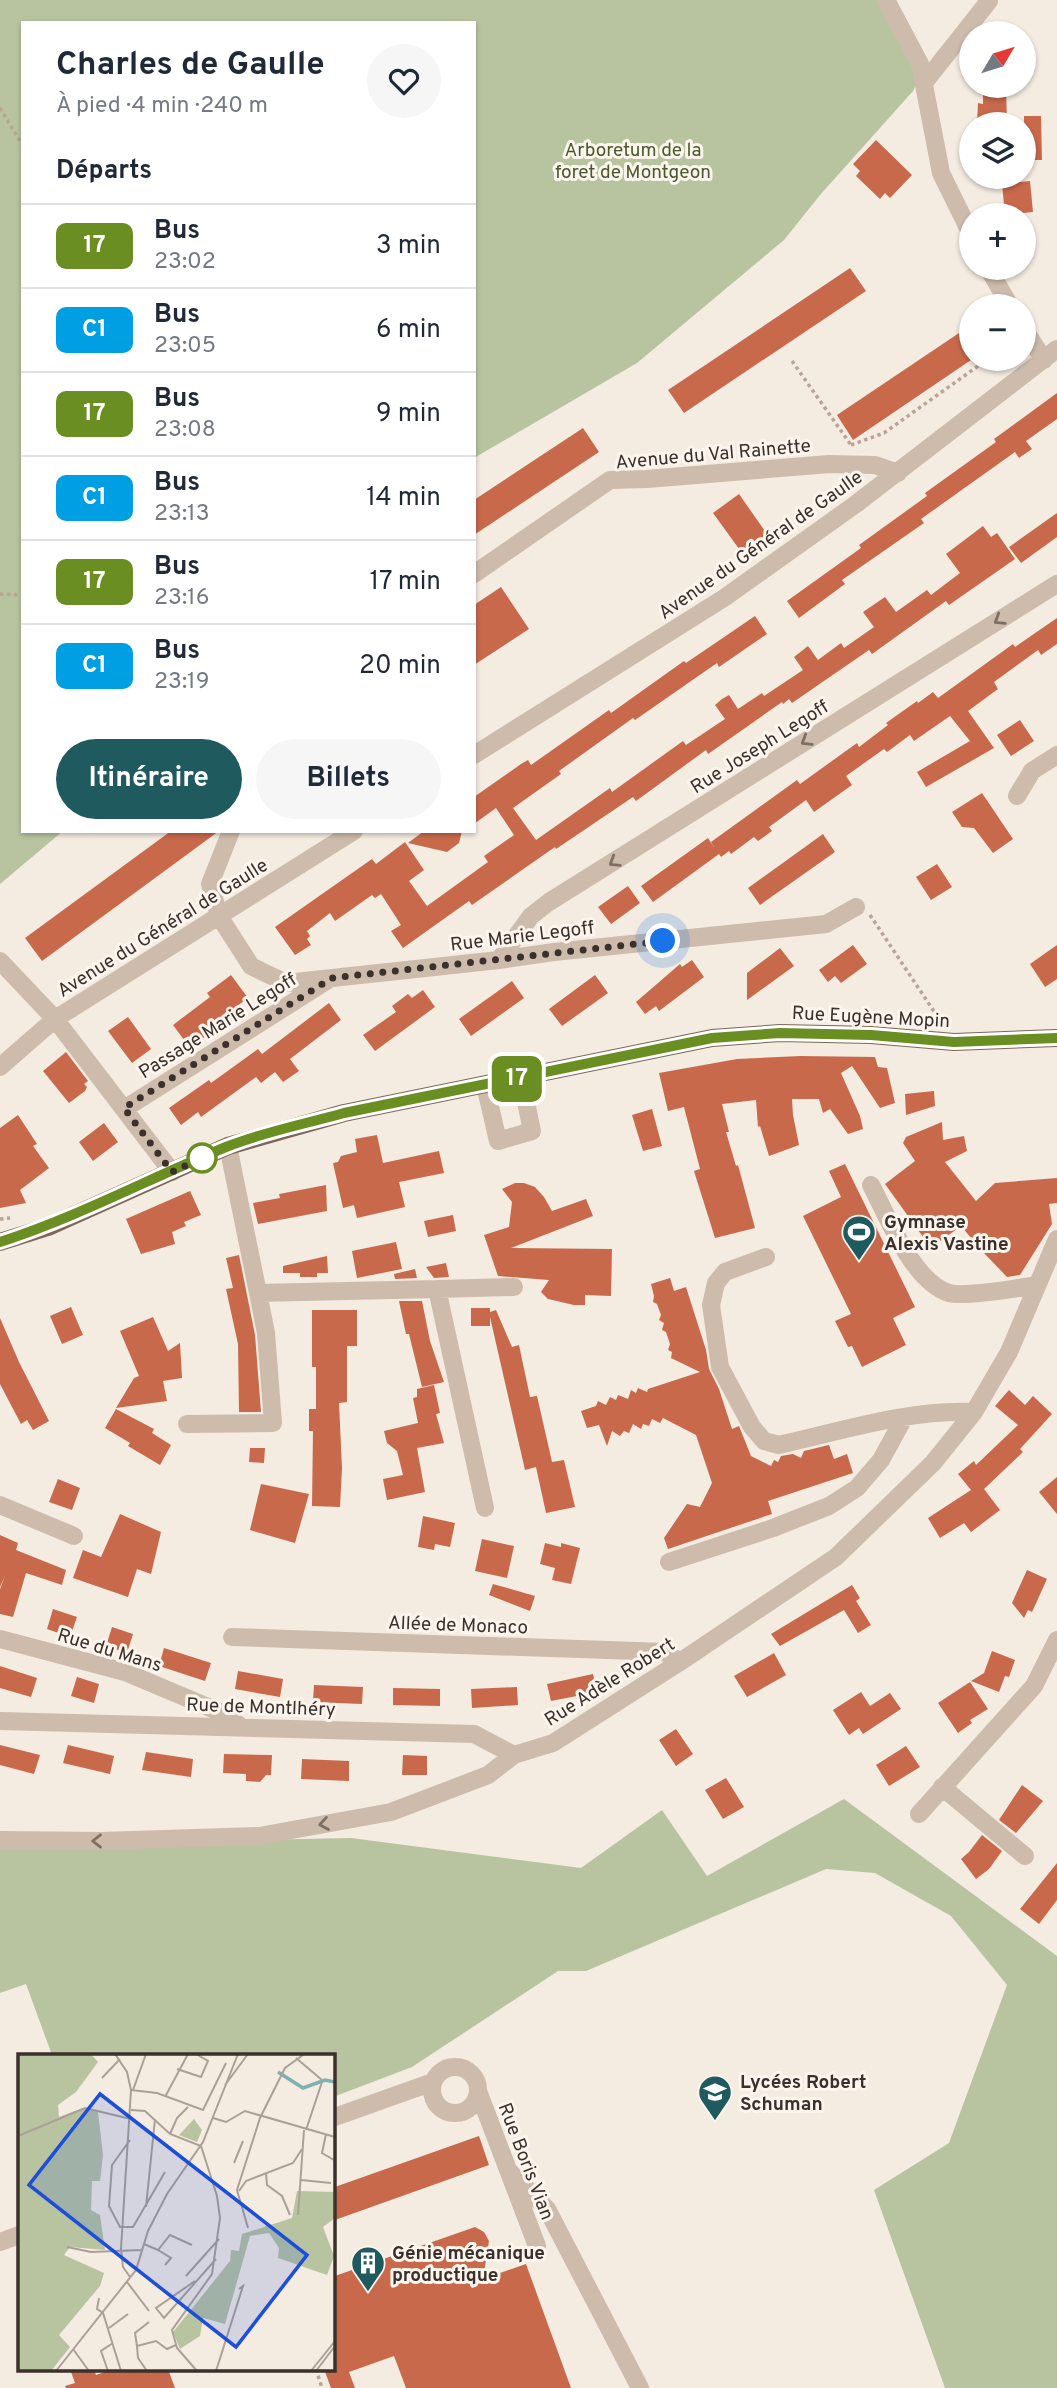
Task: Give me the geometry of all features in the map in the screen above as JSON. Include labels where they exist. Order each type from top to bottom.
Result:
[{"type":"main road","name":"Rue Eugène Mopin","points":[[0,1242],[48,1227],[228,1146],[344,1113],[712,1038],[780,1033],[871,1035],[954,1042],[1057,1038]]},
{"type":"street","points":[[886,0],[920,64],[941,173],[959,210]]},
{"type":"street","points":[[924,83],[989,1]]},
{"type":"street","points":[[1036,340],[1050,354]]},
{"type":"street","name":"Avenue du Général de Gaulle","points":[[476,754],[724,598],[898,473],[1050,354]]},
{"type":"street","name":"Avenue du Val Rainette","points":[[476,573],[610,480],[829,464],[875,465],[898,473]]},
{"type":"street","name":"Rue Joseph Legoff","points":[[499,960],[531,916],[549,902],[1057,584]]},
{"type":"street","points":[[1017,796],[1032,771],[1057,755]]},
{"type":"street","points":[[219,916],[210,884],[230,833]]},
{"type":"street","name":"Avenue du Général de Gaulle","points":[[0,1067],[55,1019],[351,833]]},
{"type":"street","name":"Rue Marie Legoff","points":[[219,916],[251,966],[286,983],[554,952],[826,925],[856,907]]},
{"type":"street","points":[[0,961],[55,1019],[172,1172]]},
{"type":"street","name":"Passage Marie Legoff","points":[[124,1108],[332,978]]},
{"type":"street","points":[[485,1085],[498,1140],[532,1131],[521,1078]]},
{"type":"street","points":[[187,1424],[273,1423],[265,1333],[228,1146]]},
{"type":"street","points":[[871,1185],[916,1269],[931,1284],[951,1293],[1037,1285]]},
{"type":"street","name":"Rue Adèle Robert","points":[[0,1840],[102,1841],[259,1836],[391,1812],[488,1775],[514,1755],[553,1743],[836,1558],[933,1463],[974,1412],[1009,1352],[1057,1239]]},
{"type":"street","points":[[766,1256],[726,1272],[716,1283],[711,1305],[720,1367],[751,1427],[764,1441],[779,1445],[904,1418],[954,1411],[974,1412]]},
{"type":"street","points":[[258,1293],[514,1287]]},
{"type":"street","points":[[437,1289],[485,1508]]},
{"type":"street","points":[[668,1562],[774,1528],[829,1506],[857,1489],[881,1460],[904,1418]]},
{"type":"street","points":[[0,1505],[74,1536]]},
{"type":"street","name":"Allée de Monaco","points":[[232,1637],[665,1652],[680,1662]]},
{"type":"street","name":"Rue du Mans","points":[[0,1639],[125,1672],[227,1714],[241,1727]]},
{"type":"street","points":[[919,1814],[1034,1686],[1057,1640]]},
{"type":"street","name":"Rue de Montlhéry","points":[[0,1721],[474,1734],[514,1755]]},
{"type":"street","points":[[942,1787],[1025,1856]]},
{"type":"street","points":[[460,2067],[471,2073],[478,2091],[472,2106],[466,2111],[450,2113],[437,2105],[431,2090],[433,2082],[446,2068],[460,2067]]},
{"type":"street","points":[[334,2118],[433,2082]]},
{"type":"street","name":"Rue Boris Vian","points":[[478,2091],[537,2246]]},
{"type":"street","points":[[510,2172],[547,2209],[640,2388]]},
{"type":"street","points":[[0,2242],[18,2235]]},
{"type":"path","points":[[0,108],[21,143]]},
{"type":"path","points":[[792,360],[851,445]]},
{"type":"path","points":[[829,464],[835,455],[851,445],[884,433],[971,371]]},
{"type":"path","points":[[0,594],[21,596]]},
{"type":"path","points":[[856,907],[868,911],[954,1042]]},
{"type":"path","points":[[316,2370],[322,2388]]},
{"type":"green space","name":"Arboretum de la foret de Montgeon","points":[[0,0],[896,0],[928,61],[913,91],[820,195],[784,240],[637,363],[476,457],[476,21],[21,21],[21,833],[61,833],[0,884]]},
{"type":"green space","points":[[844,1799],[1057,1956],[1057,2388],[945,2388],[874,2190],[949,2143],[1007,1985],[951,1916],[875,1873],[826,1869],[586,1971],[558,1971],[412,2067],[334,2097],[334,2054],[52,2054],[26,1984],[0,1993],[0,1845],[351,1838],[581,1868],[662,1810],[707,1876]]},
{"type":"building","points":[[983,98],[1006,98],[1007,112],[978,112],[978,103],[983,104]]},
{"type":"building","points":[[1036,116],[1041,116],[1042,160],[1036,160]]},
{"type":"building","points":[[876,140],[912,175],[890,198],[885,193],[880,199],[856,176],[860,171],[853,164]]},
{"type":"building","points":[[1002,189],[1031,189],[1032,203],[1004,203]]},
{"type":"building","points":[[850,268],[866,291],[684,413],[668,390]]},
{"type":"building","points":[[959,333],[959,368],[853,440],[837,415]]},
{"type":"building","points":[[1057,393],[1057,419],[1026,441],[1032,449],[1019,458],[1015,452],[921,519],[924,523],[842,580],[845,584],[799,618],[787,601],[861,548],[859,545],[927,496],[925,493],[996,442],[994,439]]},
{"type":"building","points":[[583,428],[599,452],[476,534],[476,499]]},
{"type":"building","points":[[739,494],[767,534],[742,553],[713,513]]},
{"type":"building","points":[[1057,513],[1057,537],[1021,563],[1009,547]]},
{"type":"building","points":[[983,526],[991,537],[997,533],[1015,559],[949,605],[946,601],[872,654],[869,650],[792,703],[789,699],[783,704],[782,702],[708,754],[706,750],[636,801],[633,797],[472,905],[469,901],[403,948],[391,931],[401,925],[381,894],[375,898],[372,895],[335,921],[330,913],[307,931],[310,936],[307,939],[311,945],[295,955],[275,927],[372,859],[376,864],[405,842],[424,870],[409,881],[427,906],[488,862],[484,856],[514,835],[496,808],[476,823],[476,796],[521,764],[528,760],[531,765],[609,710],[611,713],[684,661],[686,663],[755,616],[767,634],[719,667],[717,663],[635,720],[633,718],[513,808],[536,840],[610,788],[612,792],[683,741],[686,745],[725,719],[715,705],[722,699],[729,695],[738,709],[762,693],[764,696],[803,670],[794,657],[808,646],[818,660],[841,643],[844,648],[874,627],[863,612],[885,597],[896,612],[927,590],[931,595],[960,573],[946,554]]},
{"type":"building","points":[[501,587],[529,629],[476,664],[476,604]]},
{"type":"building","points":[[1057,618],[1057,644],[1041,655],[1038,650],[994,682],[998,689],[968,711],[994,748],[926,787],[917,772],[970,741],[950,716],[914,741],[910,735],[887,752],[884,749],[846,776],[852,785],[814,812],[806,800],[769,827],[772,831],[758,841],[754,837],[731,854],[729,851],[721,857],[719,854],[653,902],[641,886],[708,838],[715,849],[711,842],[797,780],[800,784],[857,743],[859,747],[917,701],[918,703],[933,692],[938,698],[1013,644],[1015,647]]},
{"type":"building","points":[[1020,720],[1034,741],[1011,756],[997,735]]},
{"type":"building","points":[[982,793],[1013,839],[993,853],[974,828],[962,827],[952,812]]},
{"type":"building","points":[[168,833],[216,833],[42,961],[25,938]]},
{"type":"building","points":[[421,833],[462,833],[459,843],[447,852],[408,843]]},
{"type":"building","points":[[823,834],[835,852],[760,905],[748,888]]},
{"type":"building","points":[[937,864],[952,887],[931,900],[916,877]]},
{"type":"building","points":[[628,886],[640,903],[611,924],[598,907]]},
{"type":"building","points":[[853,945],[867,964],[841,983],[835,976],[828,982],[819,970]]},
{"type":"building","points":[[1057,945],[1057,979],[1045,987],[1030,964]]},
{"type":"building","points":[[780,948],[794,966],[747,1000],[747,973]]},
{"type":"building","points":[[692,960],[704,977],[659,1011],[656,1006],[645,1014],[636,1002],[680,964],[682,967]]},
{"type":"building","points":[[231,975],[248,998],[211,1025],[214,1030],[190,1048],[173,1025],[210,997],[207,993]]},
{"type":"building","points":[[595,975],[608,993],[562,1026],[549,1009]]},
{"type":"building","points":[[512,981],[524,998],[471,1036],[459,1019]]},
{"type":"building","points":[[423,990],[435,1007],[375,1051],[363,1035],[396,1012],[392,1006],[408,994],[412,998]]},
{"type":"building","points":[[329,1003],[341,1020],[290,1059],[299,1071],[283,1082],[275,1072],[261,1083],[256,1077],[201,1117],[198,1112],[181,1125],[169,1108],[209,1080],[211,1083],[258,1049],[262,1054]]},
{"type":"building","points":[[128,1017],[151,1049],[132,1063],[108,1031]]},
{"type":"building","points":[[66,1052],[88,1081],[84,1084],[87,1087],[85,1091],[69,1103],[43,1071]]},
{"type":"building","points":[[875,1057],[878,1067],[887,1068],[895,1103],[880,1108],[852,1066],[841,1073],[863,1129],[848,1134],[830,1109],[823,1113],[819,1099],[792,1099],[799,1145],[769,1156],[760,1126],[758,1127],[756,1100],[722,1104],[729,1132],[726,1132],[755,1228],[715,1238],[694,1171],[700,1169],[684,1107],[668,1111],[659,1073],[737,1059]]},
{"type":"building","points":[[934,1091],[935,1106],[906,1115],[905,1094]]},
{"type":"building","points":[[652,1109],[662,1146],[643,1151],[632,1115]]},
{"type":"building","points":[[18,1115],[37,1144],[33,1146],[49,1168],[20,1190],[26,1203],[0,1208],[0,1128]]},
{"type":"building","points":[[942,1122],[943,1140],[964,1136],[967,1151],[945,1162],[976,1201],[995,1183],[1057,1178],[1057,1203],[1049,1204],[1052,1224],[1020,1275],[1007,1277],[961,1226],[931,1248],[885,1184],[915,1161],[903,1143],[906,1137]]},
{"type":"building","points":[[104,1123],[118,1142],[93,1161],[79,1142]]},
{"type":"building","points":[[377,1135],[383,1163],[439,1151],[444,1173],[399,1182],[405,1207],[357,1218],[354,1205],[343,1208],[333,1163],[338,1162],[341,1156],[357,1152],[355,1139]]},
{"type":"building","name":"Gymnase Alexis Vastine","points":[[845,1164],[915,1307],[893,1318],[906,1345],[862,1367],[835,1321],[851,1314],[803,1216],[841,1197],[829,1171]]},
{"type":"building","points":[[515,1183],[535,1187],[552,1211],[586,1199],[593,1216],[511,1248],[612,1249],[611,1296],[585,1295],[585,1305],[574,1305],[548,1299],[541,1292],[549,1280],[498,1276],[484,1235],[509,1227],[512,1202],[502,1189]]},
{"type":"building","points":[[326,1185],[327,1211],[258,1224],[253,1203],[280,1198],[279,1194]]},
{"type":"building","points":[[190,1191],[201,1215],[184,1222],[186,1226],[172,1232],[175,1244],[141,1254],[126,1219]]},
{"type":"building","points":[[453,1215],[456,1231],[428,1237],[424,1221]]},
{"type":"building","points":[[396,1242],[402,1269],[357,1278],[352,1251]]},
{"type":"building","points":[[239,1255],[255,1335],[261,1412],[239,1412],[238,1344],[226,1289],[233,1288],[226,1258]]},
{"type":"building","points":[[327,1256],[328,1273],[317,1273],[317,1277],[300,1277],[300,1273],[283,1273],[283,1266]]},
{"type":"building","points":[[446,1263],[449,1277],[434,1278],[426,1267]]},
{"type":"building","points":[[415,1269],[417,1278],[395,1279],[394,1274]]},
{"type":"building","points":[[670,1278],[674,1291],[686,1287],[706,1350],[709,1369],[719,1389],[732,1429],[739,1426],[751,1456],[771,1466],[774,1460],[778,1462],[781,1456],[793,1454],[801,1458],[804,1451],[829,1445],[834,1459],[847,1454],[853,1473],[768,1501],[772,1514],[668,1549],[664,1538],[687,1504],[700,1507],[712,1483],[696,1435],[663,1418],[660,1423],[652,1419],[649,1426],[643,1424],[641,1429],[633,1424],[629,1433],[624,1431],[620,1436],[612,1431],[607,1446],[599,1425],[587,1428],[581,1411],[596,1406],[598,1401],[606,1405],[610,1397],[616,1400],[618,1395],[628,1399],[631,1390],[636,1393],[638,1388],[647,1392],[648,1389],[700,1372],[671,1358],[672,1352],[668,1350],[670,1344],[666,1332],[662,1330],[664,1323],[659,1320],[661,1315],[657,1304],[653,1302],[651,1284]]},
{"type":"building","points":[[399,1301],[422,1301],[430,1341],[444,1382],[422,1387]]},
{"type":"building","points":[[71,1307],[83,1335],[62,1344],[50,1316]]},
{"type":"building","points":[[471,1308],[490,1308],[490,1312],[496,1310],[512,1347],[519,1345],[530,1397],[537,1396],[552,1462],[564,1460],[575,1507],[546,1513],[536,1467],[525,1470],[490,1317],[490,1326],[471,1326]]},
{"type":"building","points":[[312,1310],[357,1310],[357,1346],[347,1346],[347,1402],[339,1403],[342,1468],[340,1507],[312,1506],[313,1431],[309,1431],[309,1409],[316,1409],[316,1367],[312,1367]]},
{"type":"building","points":[[153,1317],[168,1351],[180,1343],[182,1378],[163,1381],[167,1401],[116,1408],[134,1378],[139,1376],[120,1331]]},
{"type":"building","points":[[0,1318],[49,1421],[33,1430],[27,1420],[21,1424],[0,1384]]},
{"type":"building","points":[[434,1385],[440,1413],[436,1414],[444,1443],[417,1448],[425,1492],[387,1500],[383,1479],[403,1475],[397,1451],[387,1443],[384,1431],[418,1423],[413,1398],[417,1397],[417,1389]]},
{"type":"building","points":[[1009,1390],[1025,1405],[1033,1396],[1052,1414],[1020,1449],[1023,1452],[984,1489],[1000,1510],[971,1532],[964,1523],[940,1538],[928,1518],[971,1490],[958,1474],[974,1461],[976,1465],[1018,1425],[995,1406]]},
{"type":"building","points":[[116,1409],[154,1429],[152,1433],[171,1445],[160,1465],[105,1428]]},
{"type":"building","points":[[250,1448],[265,1448],[264,1463],[249,1462]]},
{"type":"building","points":[[1057,1477],[1057,1514],[1039,1492]]},
{"type":"building","points":[[58,1479],[80,1488],[72,1510],[49,1502]]},
{"type":"building","points":[[261,1484],[309,1494],[295,1543],[250,1530]]},
{"type":"building","points":[[120,1514],[161,1532],[151,1574],[137,1569],[128,1597],[73,1578],[83,1550],[101,1557]]},
{"type":"building","points":[[423,1516],[455,1523],[450,1547],[435,1544],[434,1550],[418,1547]]},
{"type":"building","points":[[0,1535],[18,1543],[16,1550],[66,1570],[62,1585],[26,1573],[13,1617],[0,1614],[0,1589],[5,1576],[0,1587]]},
{"type":"building","points":[[482,1539],[514,1546],[507,1578],[475,1571]]},
{"type":"building","points":[[545,1543],[561,1547],[561,1543],[580,1548],[571,1584],[552,1580],[555,1568],[540,1564]]},
{"type":"building","points":[[1027,1570],[1047,1579],[1032,1612],[1028,1610],[1024,1618],[1012,1603]]},
{"type":"building","points":[[493,1584],[535,1596],[530,1611],[489,1595]]},
{"type":"building","points":[[852,1585],[860,1598],[856,1601],[871,1625],[858,1633],[844,1610],[780,1646],[771,1634]]},
{"type":"building","points":[[53,1609],[77,1617],[70,1637],[47,1629]]},
{"type":"building","points":[[112,1627],[133,1634],[127,1653],[106,1646]]},
{"type":"building","points":[[164,1648],[211,1663],[205,1681],[159,1666]]},
{"type":"building","points":[[992,1651],[1015,1660],[1009,1677],[1005,1676],[999,1692],[971,1681],[984,1673]]},
{"type":"building","points":[[774,1653],[786,1675],[747,1697],[734,1676]]},
{"type":"building","points":[[0,1666],[37,1678],[31,1697],[0,1688]]},
{"type":"building","points":[[238,1671],[283,1679],[280,1697],[235,1689]]},
{"type":"building","points":[[593,1674],[597,1692],[551,1701],[547,1684]]},
{"type":"building","points":[[77,1677],[99,1684],[94,1703],[71,1696]]},
{"type":"building","points":[[970,1682],[988,1709],[970,1720],[972,1723],[958,1733],[938,1703]]},
{"type":"building","points":[[314,1685],[363,1687],[362,1704],[313,1702]]},
{"type":"building","points":[[517,1687],[518,1705],[472,1708],[471,1689]]},
{"type":"building","points":[[393,1688],[440,1689],[440,1706],[393,1705]]},
{"type":"building","points":[[861,1692],[870,1706],[890,1693],[901,1709],[863,1734],[859,1728],[849,1735],[833,1710]]},
{"type":"building","points":[[676,1729],[693,1754],[676,1766],[659,1740]]},
{"type":"building","points":[[0,1745],[40,1755],[34,1774],[0,1765]]},
{"type":"building","points":[[68,1745],[114,1756],[110,1774],[63,1763]]},
{"type":"building","points":[[906,1746],[920,1767],[889,1786],[876,1765]]},
{"type":"building","points":[[146,1752],[193,1759],[191,1777],[142,1770]]},
{"type":"building","points":[[224,1754],[272,1755],[271,1775],[266,1775],[260,1782],[246,1781],[246,1774],[223,1773]]},
{"type":"building","points":[[403,1755],[427,1756],[427,1775],[402,1775]]},
{"type":"building","points":[[302,1759],[349,1761],[349,1781],[301,1779]]},
{"type":"building","points":[[726,1778],[744,1807],[723,1819],[705,1790]]},
{"type":"building","points":[[1022,1785],[1043,1801],[1016,1833],[999,1820]]},
{"type":"building","points":[[982,1835],[1002,1851],[989,1869],[976,1879],[961,1859]]},
{"type":"building","points":[[1057,1863],[1057,1900],[1039,1924],[1020,1909]]},
{"type":"building","points":[[479,2136],[489,2165],[334,2220],[334,2187]]},
{"type":"building","points":[[475,2227],[484,2232],[489,2241],[483,2279],[526,2264],[571,2388],[406,2388],[394,2356],[349,2372],[355,2388],[331,2388],[324,2370],[334,2370],[334,2276]]},
{"type":"building","points":[[70,2370],[94,2370],[96,2375],[110,2370],[168,2370],[175,2388],[65,2386],[75,2383]]},
{"type":"bus line","name":"17","points":[[0,1242],[48,1227],[228,1146],[344,1113],[712,1038],[780,1033],[871,1035],[954,1042],[1057,1038]]},
{"type":"place","name":"Gymnase Alexis Vastine","points":[[859,1262]]},
{"type":"place","name":"Lycées Robert Schuman","points":[[715,2122]]},
{"type":"place","name":"Génie mécanique productique","points":[[368,2293]]},
{"type":"route","points":[[202,1158],[205,1157],[172,1172],[124,1108],[332,978],[663,941]]}]
